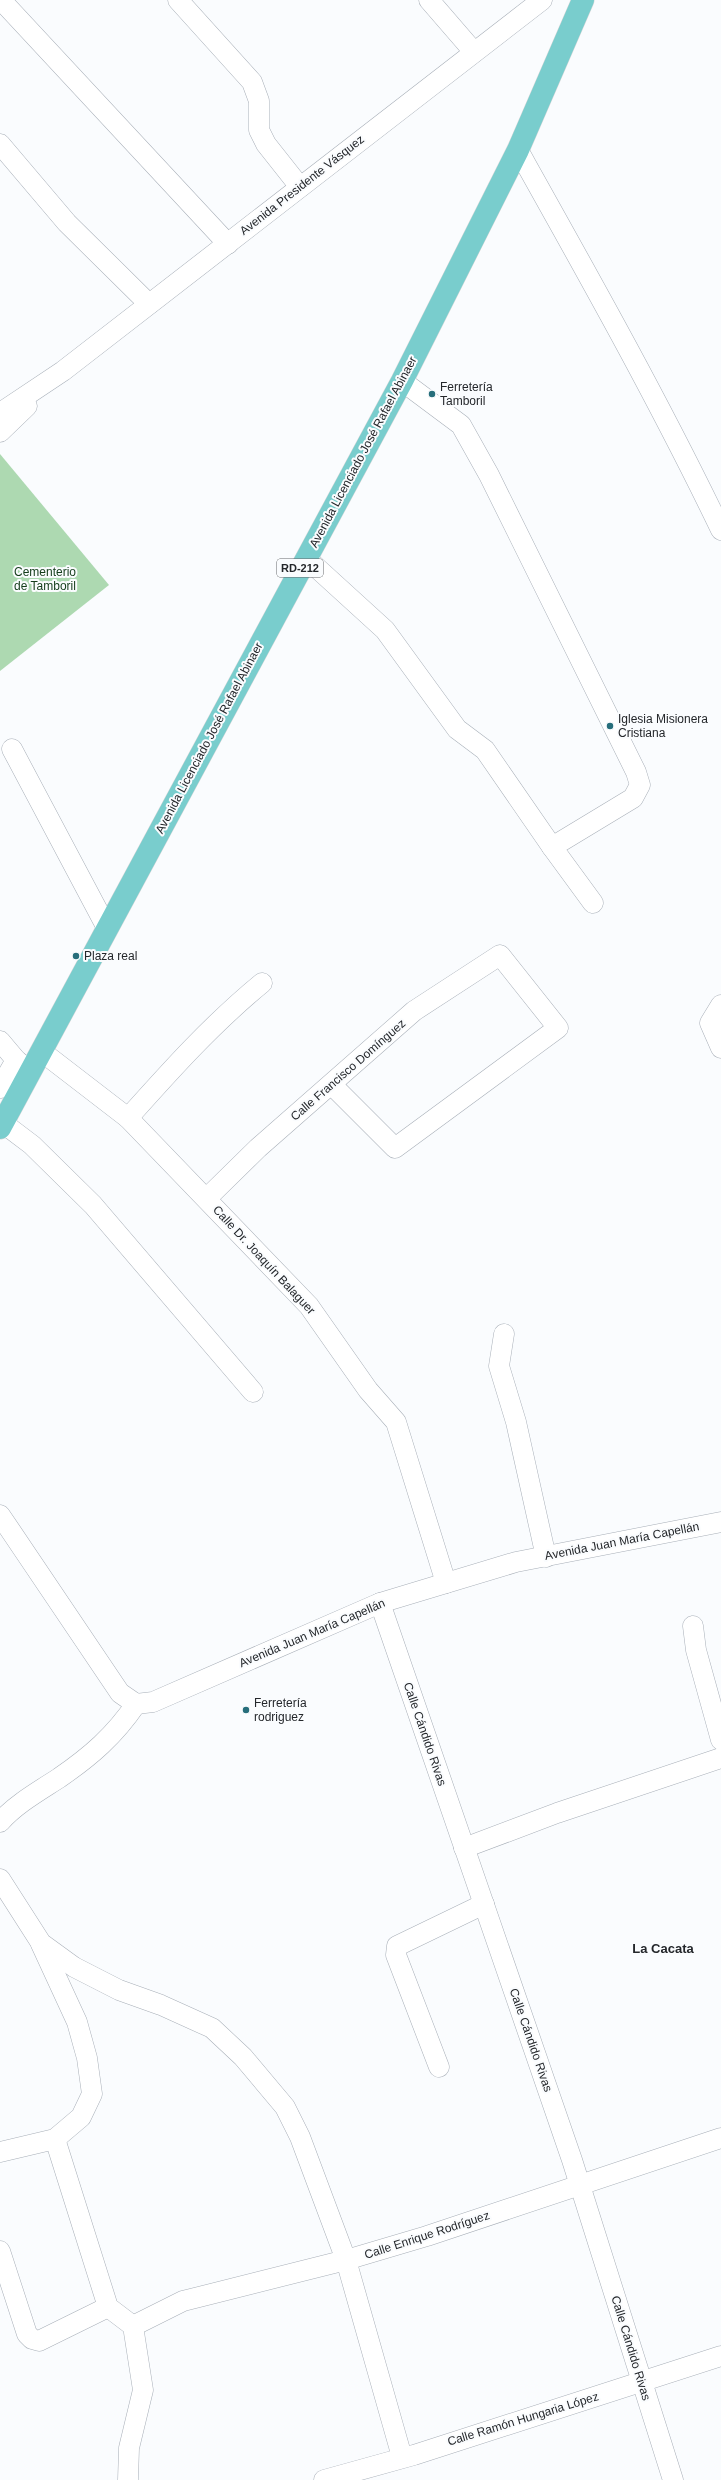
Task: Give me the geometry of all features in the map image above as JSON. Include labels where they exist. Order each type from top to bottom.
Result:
[{"type":"main road","name":"Avenida Licenciado José Rafael Abinaer","points":[[3,1107],[23,1065],[41,1051],[402,381],[518,150],[583,0]]},
{"type":"street","points":[[1,0],[228,244]]},
{"type":"street","points":[[178,0],[252,82],[259,101],[259,130],[266,144],[300,187]]},
{"type":"street","points":[[429,0],[474,52]]},
{"type":"street","name":"Avenida Presidente Vásquez","points":[[0,413],[63,371],[542,0]]},
{"type":"street","points":[[0,144],[67,223],[149,304]]},
{"type":"street","points":[[518,150],[594,286],[696,478],[721,530]]},
{"type":"street","name":"Avenida Presidente Vásquez","points":[[0,432],[63,371]]},
{"type":"street","points":[[402,381],[461,425],[493,481],[636,772],[640,785],[633,798],[552,847]]},
{"type":"street","points":[[306,558],[386,630],[457,729],[485,750],[552,847],[593,903]]},
{"type":"street","points":[[12,749],[107,928]]},
{"type":"street","name":"Calle Francisco Domínguez","points":[[207,1198],[258,1148],[332,1085],[414,1011],[500,955],[558,1028],[395,1148],[332,1085]]},
{"type":"street","points":[[128,1118],[202,1037],[231,1009],[262,984]]},
{"type":"street","points":[[721,1005],[710,1023],[721,1048]]},
{"type":"street","points":[[0,1041],[23,1065]]},
{"type":"street","name":"Calle Dr. Joaquín Balaguer","points":[[41,1051],[128,1118],[207,1198],[309,1306],[368,1390],[396,1422],[446,1583]]},
{"type":"street","points":[[3,1107],[32,1145],[93,1205],[253,1392]]},
{"type":"street","points":[[504,1334],[499,1366],[516,1422],[546,1557]]},
{"type":"street","points":[[0,1515],[120,1693],[136,1704],[118,1730],[87,1758],[30,1797],[0,1822]]},
{"type":"street","name":"Avenida Juan María Capellán","points":[[136,1704],[153,1702],[380,1603],[516,1562],[721,1522]]},
{"type":"street","name":"Calle Cándido Rivas","points":[[380,1603],[580,2185],[673,2480]]},
{"type":"street","points":[[693,1626],[696,1650],[721,1740]]},
{"type":"street","points":[[464,1848],[558,1813],[721,1758]]},
{"type":"street","points":[[0,1879],[41,1943],[77,2022],[87,2058],[92,2094],[81,2117],[55,2139],[0,2152]]},
{"type":"street","points":[[439,2067],[396,1955],[397,1946],[484,1904]]},
{"type":"street","points":[[41,1943],[74,1967],[119,1990],[161,2005],[212,2028],[243,2057],[285,2107],[300,2137],[346,2260],[402,2457]]},
{"type":"street","name":"Calle Enrique Rodríguez","points":[[133,2326],[183,2301],[346,2260],[721,2138]]},
{"type":"street","points":[[55,2139],[108,2307],[133,2326],[143,2390],[129,2448],[128,2480]]},
{"type":"street","points":[[0,2250],[28,2334],[32,2339],[39,2341],[108,2307]]},
{"type":"street","name":"Calle Ramón Hungaria López","points":[[324,2480],[642,2383],[721,2356]]},
{"type":"green space","name":"Cementerio de Tamboril","points":[[0,454],[109,585],[0,671]]},
{"type":"place","name":"Ferretería Tamboril","points":[[432,394]]},
{"type":"place","name":"Iglesia Misionera Cristiana","points":[[610,726]]},
{"type":"place","name":"Plaza real","points":[[76,956]]},
{"type":"place","name":"Ferretería rodriguez","points":[[246,1710]]},
{"type":"district","name":"La Cacata","points":[[663,1948]]}]
